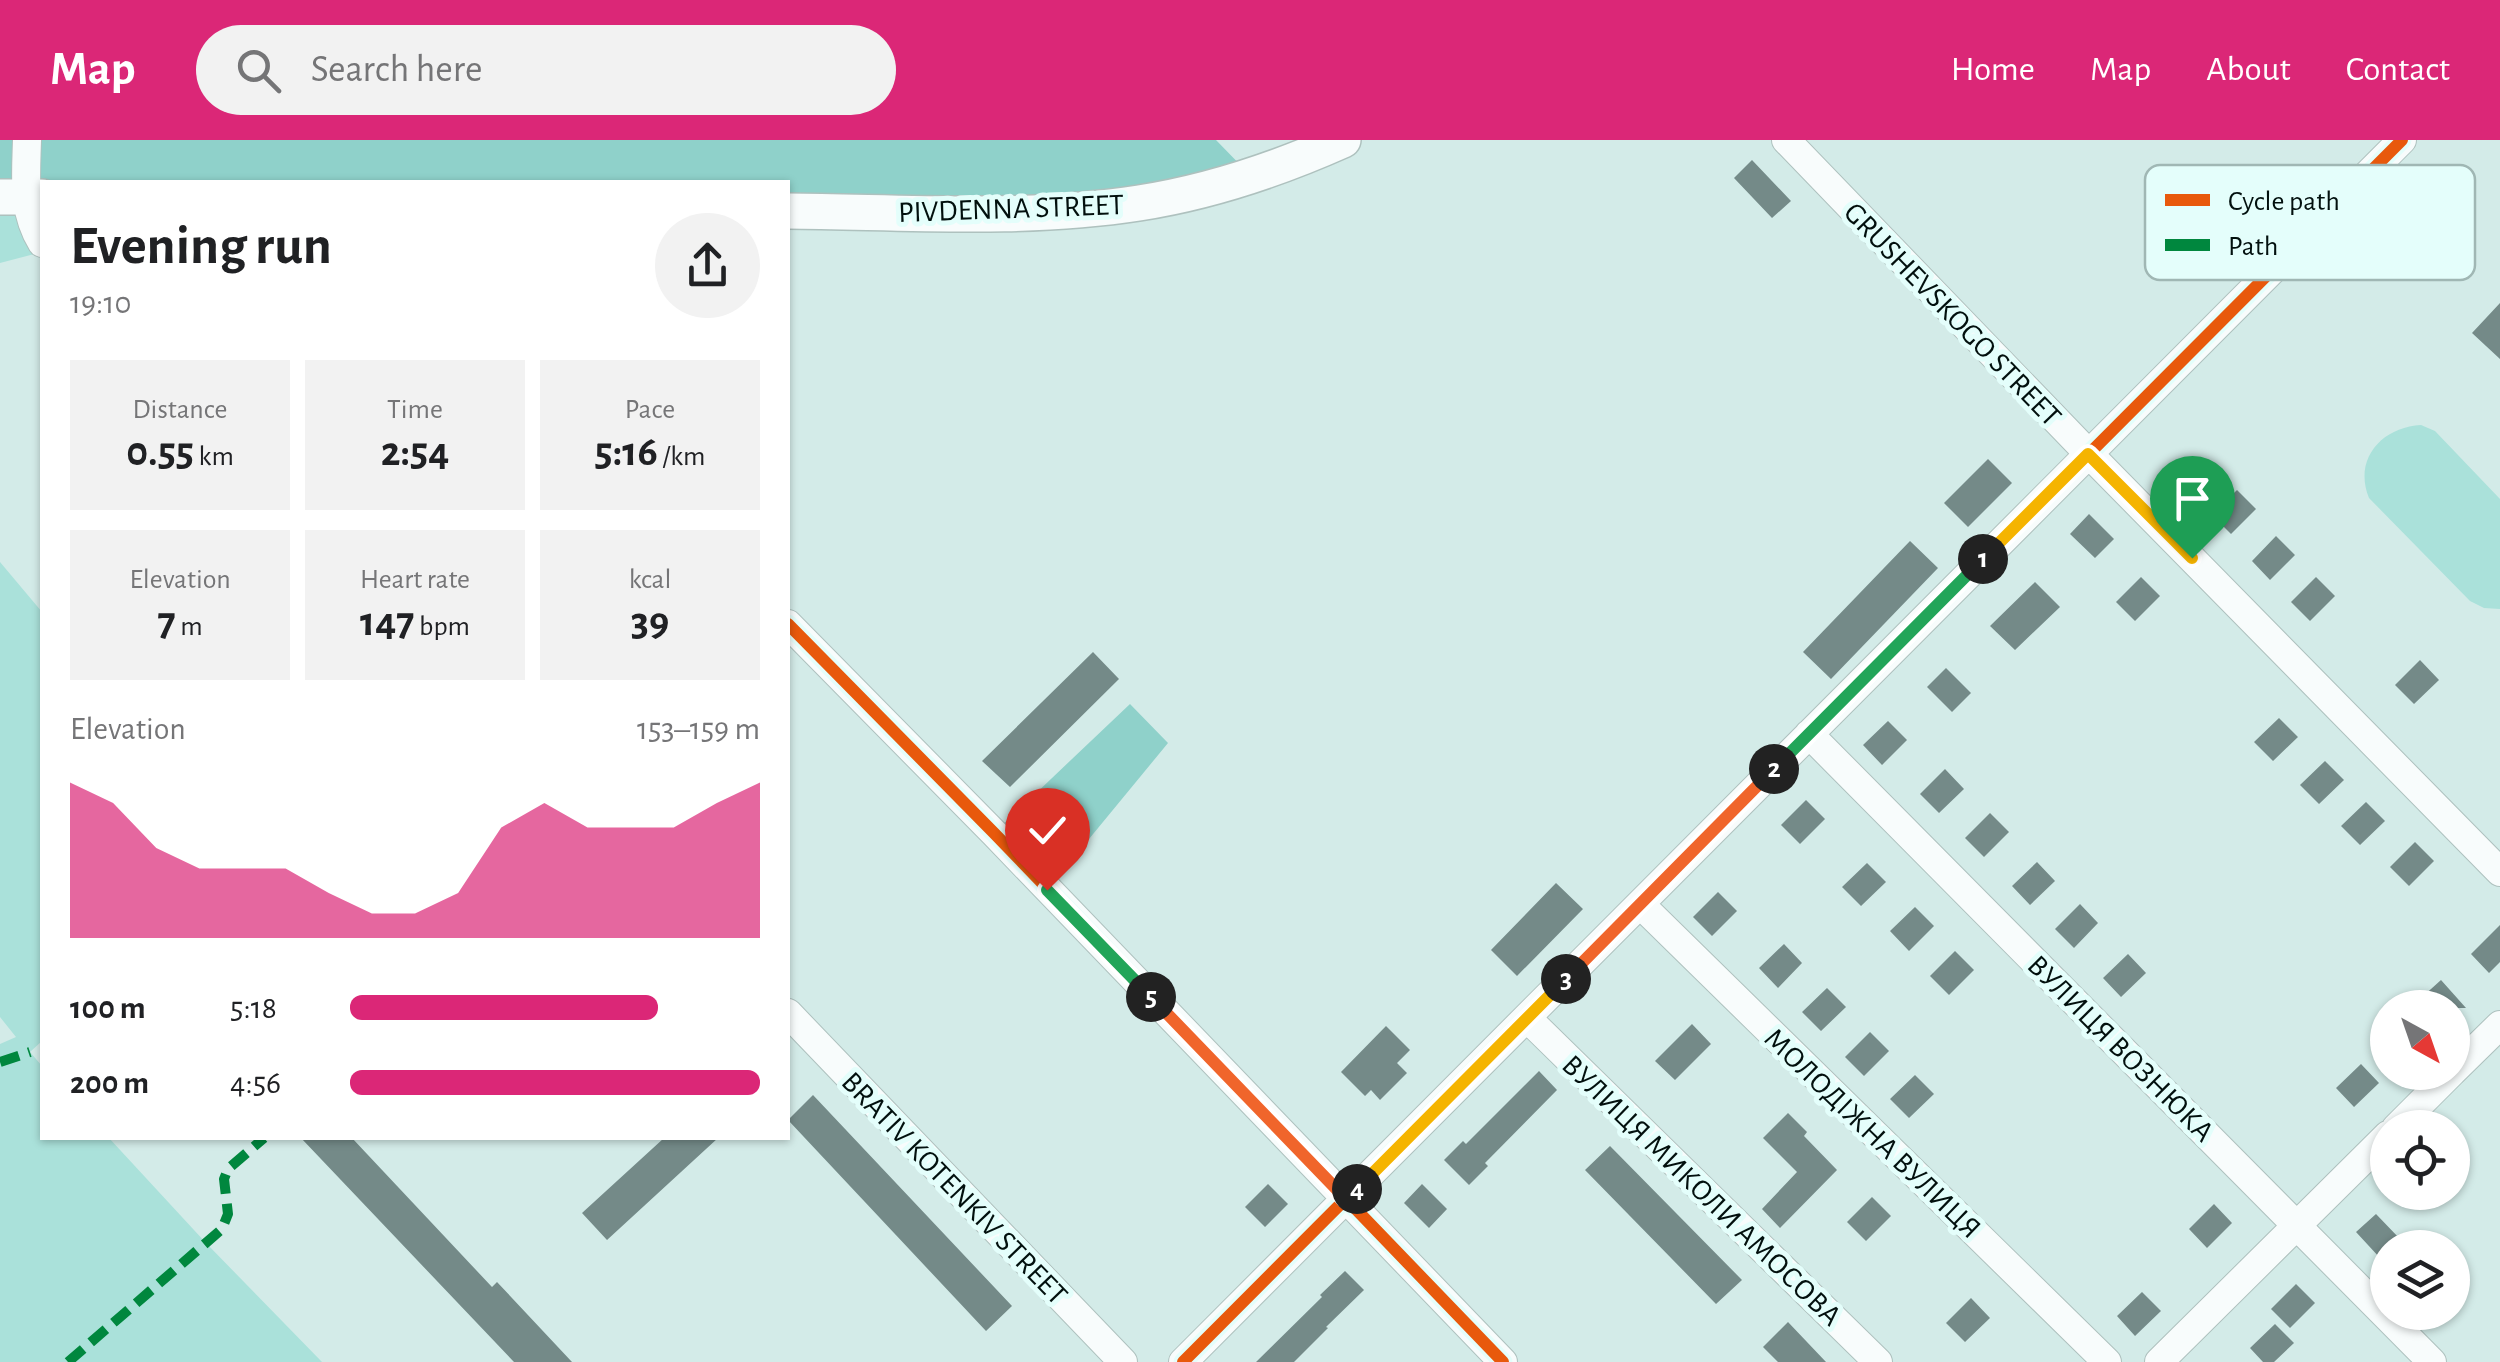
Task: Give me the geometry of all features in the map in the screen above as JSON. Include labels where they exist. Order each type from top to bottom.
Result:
[{"type":"main road","name":"PIVDENNA STREET","points":[[790,211],[984,213],[1095,209],[1142,203],[1223,185],[1343,140]]},
{"type":"street","points":[[27,140],[23,196],[40,240]]},
{"type":"street","name":"GRUSHEVSKOGO STREET","points":[[1786,140],[2088,454],[2500,872]]},
{"type":"street","points":[[2377,165],[2402,140]]},
{"type":"street","points":[[1183,1362],[2262,280]]},
{"type":"street","points":[[790,626],[1504,1362]]},
{"type":"street","name":"ВУЛИЦЯ ВОЗНЮКА","points":[[1809,734],[2432,1362]]},
{"type":"street","name":"МОЛОДІЖНА ВУЛИЦЯ","points":[[1640,904],[2107,1362]]},
{"type":"street","name":"BRATIV KOTENKIV STREET","points":[[790,1015],[1123,1362]]},
{"type":"street","name":"ВУЛИЦЯ МИКОЛИ АМОСОВА","points":[[1526,1018],[1878,1362]]},
{"type":"street","points":[[2470,1054],[2500,1025]]},
{"type":"street","points":[[2414,1110],[2434,1090]]},
{"type":"street","points":[[2159,1362],[2370,1153]]},
{"type":"shaded area","points":[[0,140],[1216,140],[1251,176],[1223,185],[790,211],[790,180],[40,180],[0,197]]},
{"type":"shaded area","points":[[25,196],[40,253],[0,263],[0,197]]},
{"type":"shaded area","points":[[2421,425],[2435,431],[2500,499],[2500,609],[2484,608],[2470,601],[2369,498],[2365,470],[2374,448],[2394,432]]},
{"type":"shaded area","points":[[0,562],[40,610],[40,1043],[30,1052],[40,1064],[40,1140],[111,1140],[322,1362],[0,1362],[0,1044],[16,1037],[0,1017]]},
{"type":"shaded area","points":[[1130,704],[1168,743],[1047,890],[994,833]]},
{"type":"building","points":[[1752,160],[1791,201],[1772,218],[1734,178]]},
{"type":"building","points":[[2500,303],[2500,359],[2472,333]]},
{"type":"building","points":[[1988,459],[2012,483],[1968,527],[1944,503]]},
{"type":"building","points":[[2237,490],[2256,509],[2231,534],[2212,515]]},
{"type":"building","points":[[2089,514],[2114,539],[2095,558],[2070,534]]},
{"type":"building","points":[[2276,536],[2295,555],[2270,580],[2252,561]]},
{"type":"building","points":[[1910,541],[1938,568],[1831,679],[1803,652]]},
{"type":"building","points":[[2141,577],[2160,596],[2135,621],[2116,602]]},
{"type":"building","points":[[2316,577],[2335,596],[2310,621],[2291,602]]},
{"type":"building","points":[[2035,582],[2060,607],[2015,650],[1990,626]]},
{"type":"building","points":[[1093,652],[1119,679],[1010,787],[982,761]]},
{"type":"building","points":[[2420,660],[2439,680],[2414,704],[2395,685]]},
{"type":"building","points":[[1946,668],[1971,693],[1952,712],[1927,687]]},
{"type":"building","points":[[2279,718],[2298,737],[2273,761],[2254,742]]},
{"type":"building","points":[[1888,721],[1907,740],[1882,765],[1863,745]]},
{"type":"building","points":[[2325,761],[2344,780],[2319,804],[2300,785]]},
{"type":"building","points":[[1945,769],[1964,789],[1939,813],[1920,794]]},
{"type":"building","points":[[1806,800],[1825,819],[1800,844],[1781,825]]},
{"type":"building","points":[[2366,802],[2385,821],[2360,845],[2341,826]]},
{"type":"building","points":[[1990,813],[2009,832],[1984,857],[1965,838]]},
{"type":"building","points":[[2415,842],[2434,861],[2409,886],[2390,867]]},
{"type":"building","points":[[2037,862],[2055,881],[2030,905],[2012,886]]},
{"type":"building","points":[[1867,863],[1886,882],[1861,906],[1842,887]]},
{"type":"building","points":[[1556,883],[1583,909],[1517,976],[1491,950]]},
{"type":"building","points":[[1718,892],[1737,911],[1712,936],[1693,917]]},
{"type":"building","points":[[2080,904],[2098,923],[2074,948],[2055,929]]},
{"type":"building","points":[[1915,907],[1934,926],[1909,951],[1890,931]]},
{"type":"building","points":[[2500,925],[2500,962],[2489,973],[2471,954]]},
{"type":"building","points":[[1784,944],[1802,963],[1778,988],[1759,968]]},
{"type":"building","points":[[1955,951],[1974,970],[1949,995],[1930,976]]},
{"type":"building","points":[[2128,954],[2146,973],[2121,997],[2103,978]]},
{"type":"building","points":[[2441,980],[2450,990],[2430,990]]},
{"type":"building","points":[[1827,988],[1846,1007],[1821,1031],[1802,1012]]},
{"type":"building","points":[[1692,1024],[1711,1044],[1675,1080],[1655,1061]]},
{"type":"building","points":[[1386,1026],[1410,1050],[1397,1063],[1407,1073],[1380,1100],[1371,1090],[1365,1096],[1341,1072]]},
{"type":"building","points":[[1870,1032],[1889,1051],[1864,1076],[1845,1057]]},
{"type":"building","points":[[2361,1064],[2370,1074],[2372,1090],[2354,1107],[2336,1088]]},
{"type":"building","points":[[1539,1071],[1557,1090],[1485,1163],[1488,1166],[1469,1185],[1444,1160],[1463,1141],[1466,1144]]},
{"type":"building","points":[[1915,1075],[1934,1094],[1909,1118],[1890,1099]]},
{"type":"building","points":[[813,1095],[1012,1306],[986,1331],[790,1118]]},
{"type":"building","points":[[1788,1113],[1837,1170],[1780,1228],[1762,1209],[1797,1172],[1763,1138]]},
{"type":"building","points":[[303,1140],[354,1140],[492,1287],[497,1282],[572,1362],[514,1362]]},
{"type":"building","points":[[662,1140],[716,1140],[607,1240],[582,1213]]},
{"type":"building","points":[[1610,1146],[1742,1280],[1716,1304],[1585,1170]]},
{"type":"building","points":[[1268,1184],[1288,1204],[1265,1227],[1245,1207]]},
{"type":"building","points":[[1422,1184],[1447,1209],[1429,1228],[1404,1203]]},
{"type":"building","points":[[1872,1197],[1891,1216],[1866,1241],[1847,1222]]},
{"type":"building","points":[[2214,1204],[2232,1223],[2207,1248],[2189,1229]]},
{"type":"building","points":[[2376,1214],[2391,1230],[2370,1230],[2370,1247],[2356,1232]]},
{"type":"building","points":[[1345,1271],[1364,1290],[1328,1328],[1294,1362],[1256,1362],[1322,1297]]},
{"type":"building","points":[[2296,1284],[2315,1303],[2290,1328],[2271,1309]]},
{"type":"building","points":[[2142,1292],[2161,1311],[2135,1336],[2117,1316]]},
{"type":"building","points":[[1971,1298],[1990,1318],[1965,1342],[1946,1323]]},
{"type":"building","points":[[1788,1322],[1826,1362],[1778,1362],[1763,1347]]},
{"type":"building","points":[[2275,1324],[2294,1343],[2274,1362],[2263,1362],[2250,1348]]},
{"type":"marked path","points":[[0,1062],[30,1052]]},
{"type":"marked path","points":[[68,1362],[222,1229],[228,1214],[224,1179],[228,1169],[262,1140]]},
{"type":"cycle path","points":[[2377,165],[2402,140]]},
{"type":"cycle path","points":[[1183,1362],[2262,280]]},
{"type":"cycle path","points":[[790,626],[1503,1362]]},
{"type":"route","points":[[1047,890],[1346,1199],[2088,454],[2192,558]]}]
